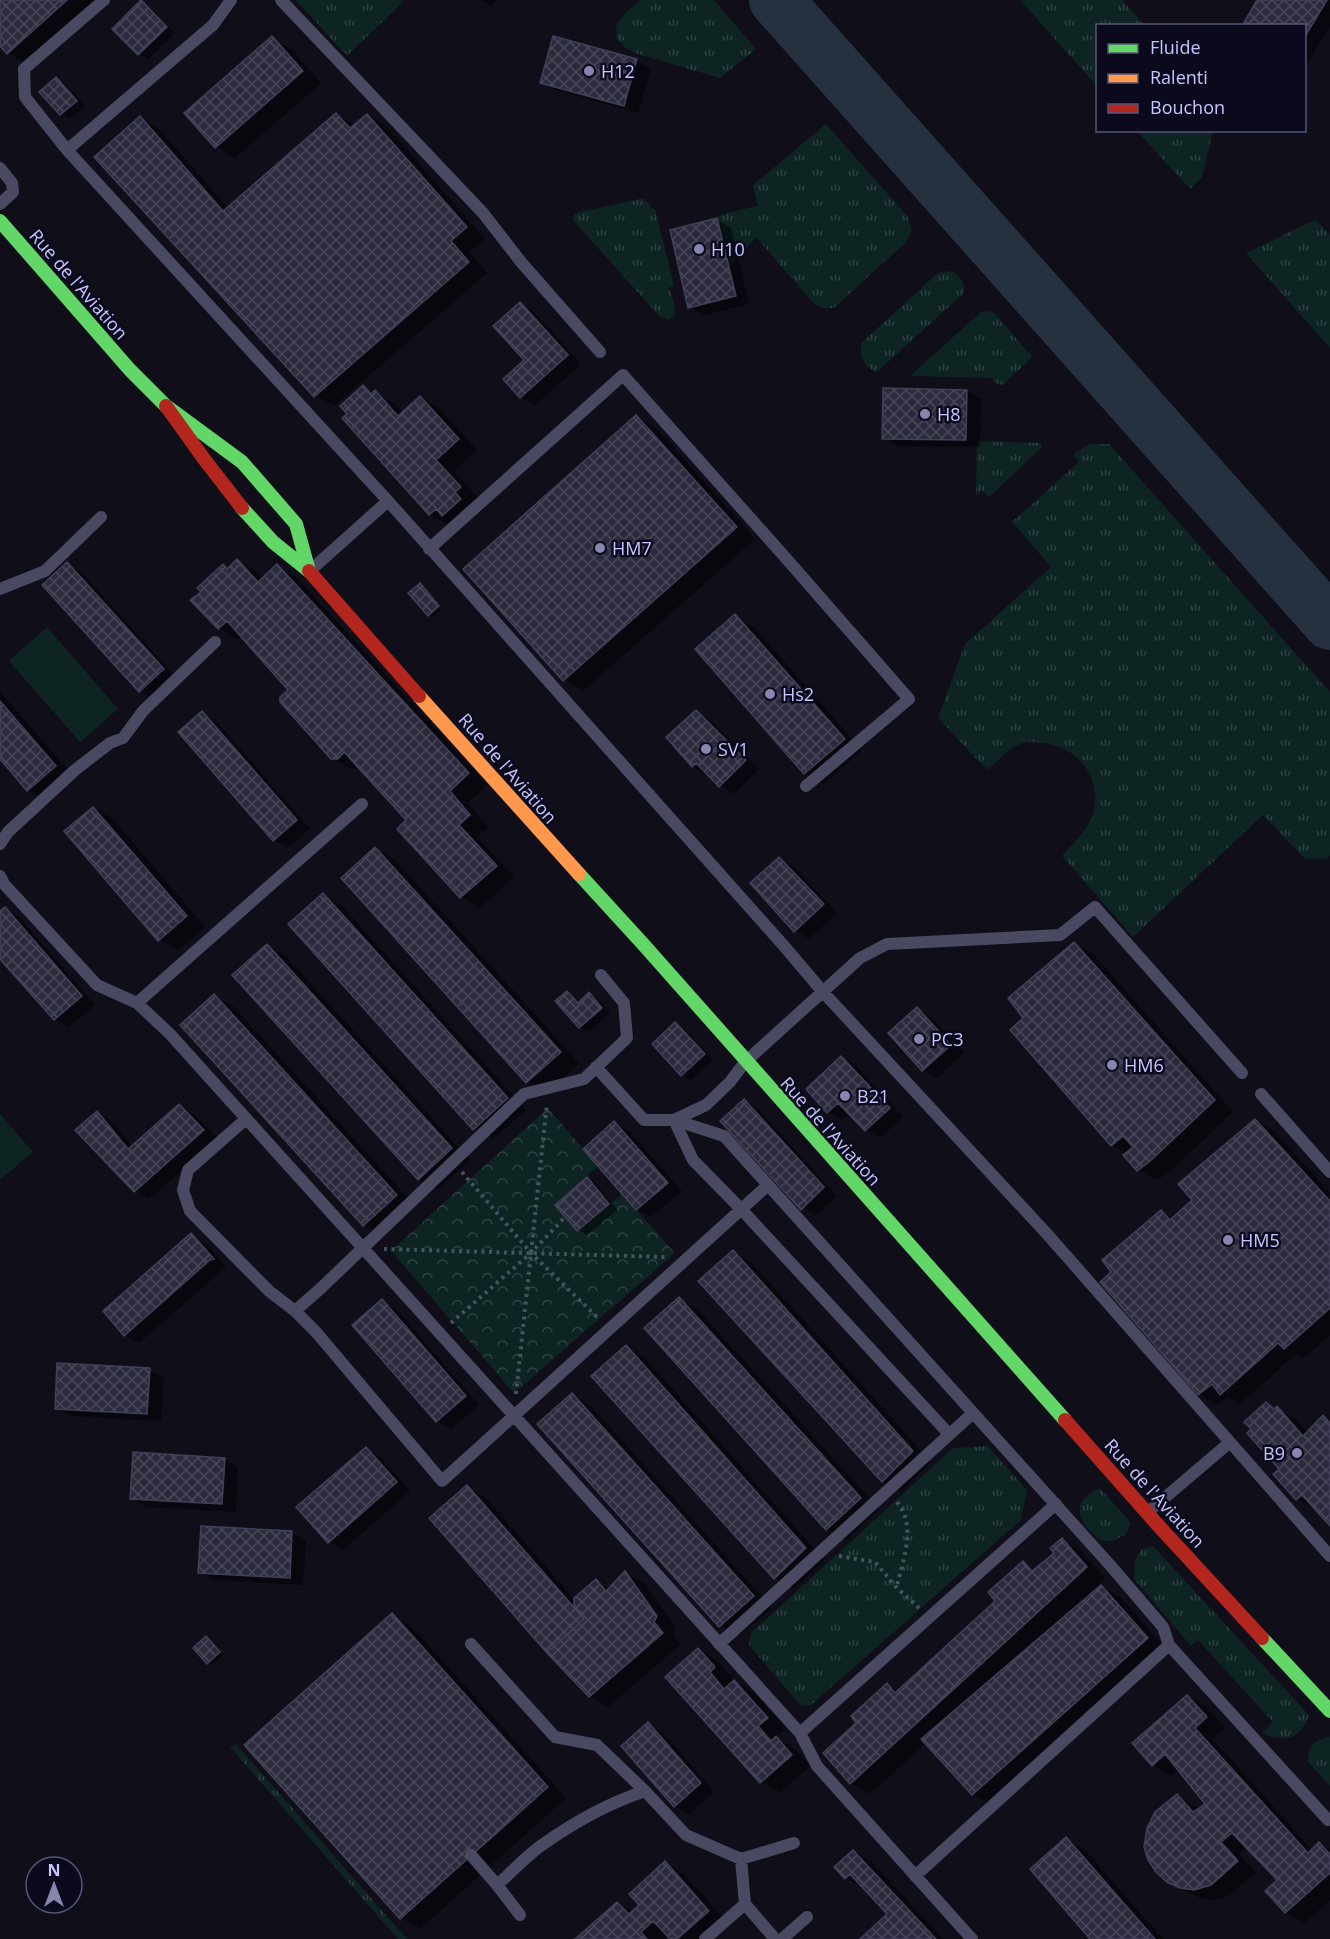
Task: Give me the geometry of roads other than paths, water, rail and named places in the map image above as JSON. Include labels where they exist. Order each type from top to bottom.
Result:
[{"type":"street","name":"Rue de l'Aviation","points":[[0,221],[130,370],[166,406],[242,462],[252,472],[296,524],[309,571]]},
{"type":"street","name":"Rue de l'Aviation","points":[[166,406],[220,482],[257,525],[275,544],[309,571],[537,830],[643,944],[1148,1513],[1330,1711]]},
{"type":"lane","points":[[104,0],[24,69],[25,97],[67,150],[387,501],[823,992],[1048,1235],[1330,1556]]},
{"type":"lane","points":[[67,150],[213,25],[231,0]]},
{"type":"lane","points":[[281,0],[483,213],[521,262],[600,352]]},
{"type":"lane","points":[[0,168],[12,183],[13,192],[0,204]]},
{"type":"lane","points":[[429,549],[623,375],[909,699],[806,786]]},
{"type":"lane","points":[[309,571],[387,501]]},
{"type":"lane","points":[[0,589],[45,571],[101,517]]},
{"type":"lane","points":[[0,844],[8,832],[75,770],[110,743],[123,738],[143,711],[215,642]]},
{"type":"lane","points":[[137,1003],[362,804]]},
{"type":"lane","points":[[0,876],[4,884],[97,985],[137,1003],[170,1034],[800,1733],[818,1766],[972,1939]]},
{"type":"lane","points":[[674,1120],[706,1105],[730,1083],[746,1062],[860,958],[886,944],[1060,935],[1095,907],[1242,1072]]},
{"type":"lane","points":[[295,1311],[524,1094],[584,1078],[627,1038],[624,1003],[601,975]]},
{"type":"lane","points":[[596,1067],[644,1120],[674,1120],[724,1136],[1056,1504],[1163,1627],[1169,1645],[1328,1820]]},
{"type":"lane","points":[[1261,1094],[1330,1172]]},
{"type":"lane","points":[[246,1119],[188,1170],[183,1190],[190,1211],[268,1291],[295,1311],[316,1332],[442,1481],[768,1185]]},
{"type":"lane","points":[[674,1120],[693,1160],[949,1434]]},
{"type":"lane","points":[[719,1644],[973,1413]]},
{"type":"lane","points":[[1148,1513],[1229,1443]]},
{"type":"lane","points":[[800,1733],[1056,1504]]},
{"type":"lane","points":[[471,1644],[555,1737],[597,1745],[686,1835],[741,1859],[794,1843]]},
{"type":"lane","points":[[915,1876],[1169,1645]]},
{"type":"lane","points":[[497,1885],[541,1846],[580,1822],[628,1797],[645,1791]]},
{"type":"lane","points":[[471,1856],[520,1916]]},
{"type":"lane","points":[[741,1859],[745,1904],[775,1939]]},
{"type":"lane","points":[[705,1939],[745,1904]]},
{"type":"lane","points":[[782,1939],[807,1917]]},
{"type":"place","name":"H12","points":[[589,71]]},
{"type":"place","name":"H10","points":[[699,249]]},
{"type":"place","name":"H8","points":[[925,414]]},
{"type":"place","name":"HM7","points":[[600,548]]},
{"type":"place","name":"Hs2","points":[[770,694]]},
{"type":"place","name":"SV1","points":[[706,749]]},
{"type":"place","name":"PC3","points":[[919,1039]]},
{"type":"place","name":"HM6","points":[[1112,1065]]},
{"type":"place","name":"B21","points":[[845,1096]]},
{"type":"place","name":"HM5","points":[[1228,1240]]},
{"type":"place","name":"B9","points":[[1297,1453]]}]
